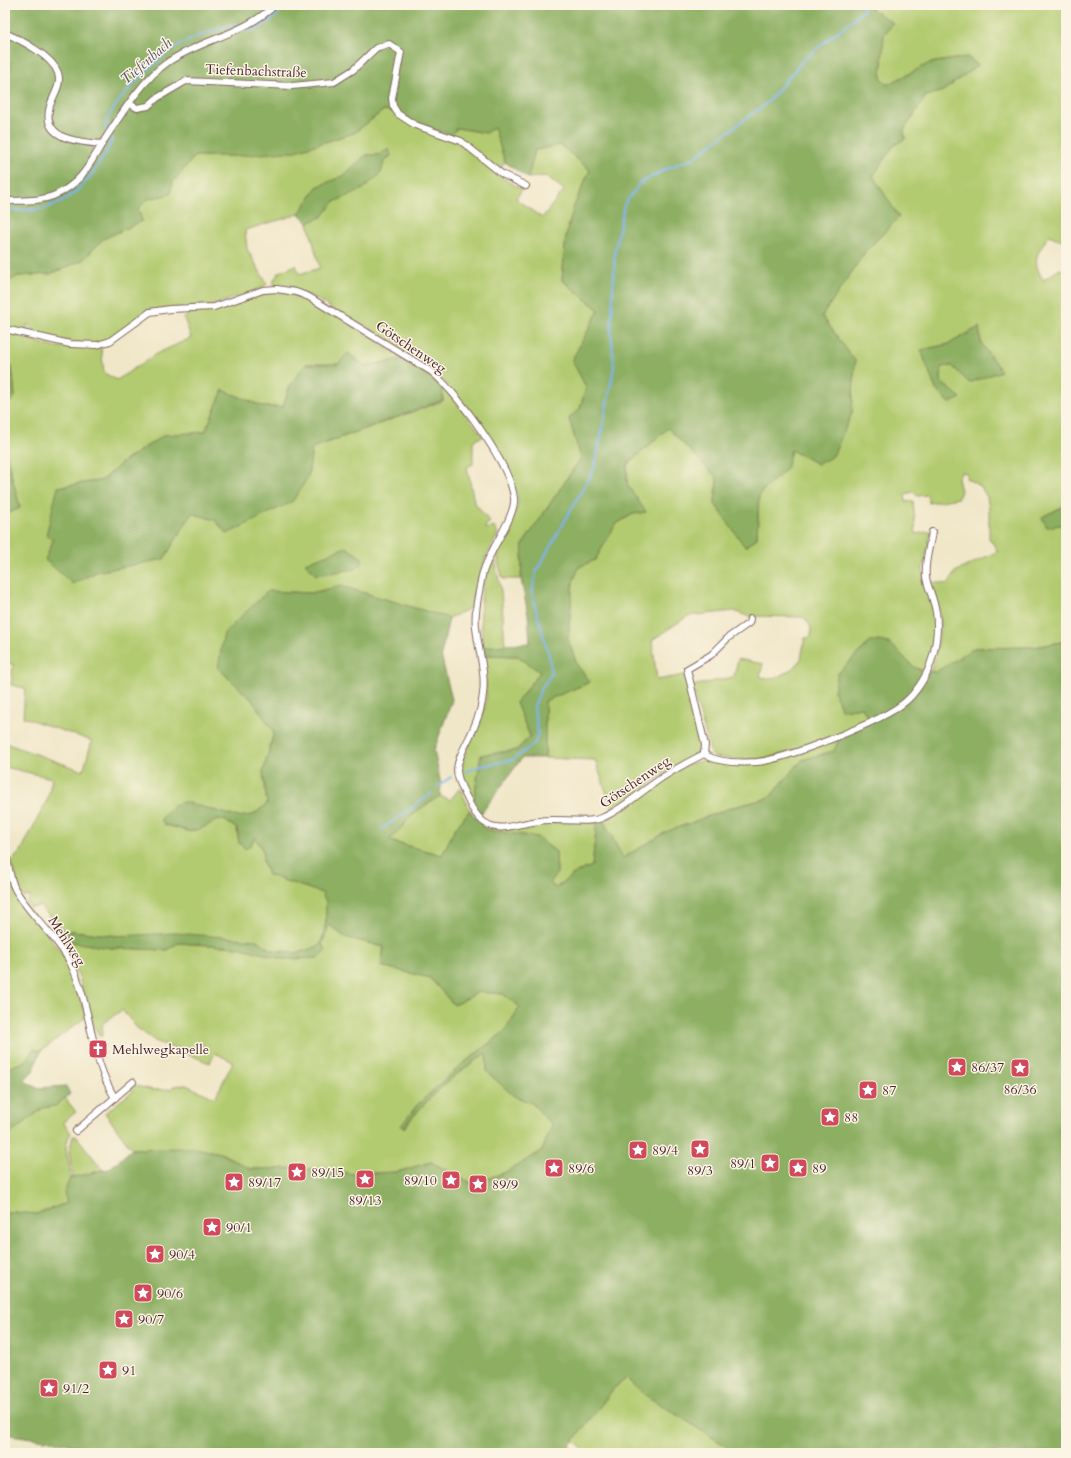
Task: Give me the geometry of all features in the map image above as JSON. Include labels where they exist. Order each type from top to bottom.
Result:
[{"type":"street","name":"Tiefenbachstraße","points":[[5,201],[43,199],[63,191],[84,174],[112,129],[147,81],[167,62],[250,23],[275,5]]},
{"type":"street","points":[[5,33],[23,41],[55,67],[59,81],[50,107],[49,117],[52,128],[67,139],[104,142]]},
{"type":"street","name":"Tiefenbachstraße","points":[[130,104],[137,108],[148,106],[157,98],[186,82],[292,86],[334,82],[353,70],[376,48],[388,44],[401,52],[392,98],[393,106],[398,114],[415,125],[461,141],[502,174],[526,186]]},
{"type":"street","name":"Götschenweg","points":[[5,329],[70,344],[97,345],[110,340],[150,312],[170,309],[214,307],[270,289],[296,292],[320,303],[432,372],[441,380],[471,415],[482,432],[502,465],[514,497],[514,507],[484,567],[477,599],[476,625],[481,655],[484,690],[476,723],[463,750],[457,769],[460,782],[476,814],[489,825],[502,828],[547,820],[602,818],[679,766],[704,754]]},
{"type":"street","points":[[750,619],[749,623],[729,637],[711,655],[687,669],[705,745],[704,754],[710,758],[726,761],[758,762],[780,757],[828,740],[888,714],[906,702],[926,676],[937,640],[936,614],[925,575],[932,532]]},
{"type":"street","name":"Mehlweg","points":[[5,848],[10,876],[15,888],[22,900],[51,933],[70,962],[83,993],[99,1064],[107,1085],[115,1098]]},
{"type":"street","points":[[76,1131],[133,1082]]},
{"type":"green space","points":[[5,5],[866,5],[893,23],[884,35],[881,78],[887,85],[930,63],[967,57],[978,65],[943,91],[926,96],[904,130],[905,139],[894,145],[873,176],[899,217],[865,252],[822,316],[855,361],[852,413],[833,456],[818,464],[791,450],[786,469],[759,494],[757,538],[745,547],[715,504],[717,478],[668,428],[627,465],[627,484],[646,512],[633,514],[616,524],[595,560],[579,567],[573,582],[568,639],[577,665],[590,682],[545,701],[545,758],[522,758],[480,815],[473,805],[481,755],[517,750],[530,736],[516,703],[540,672],[518,656],[484,655],[483,647],[530,643],[528,614],[521,579],[523,544],[581,458],[569,418],[580,409],[586,387],[572,360],[599,310],[562,280],[566,235],[574,206],[590,170],[560,145],[535,150],[528,178],[505,162],[494,127],[486,133],[457,128],[451,135],[414,123],[400,113],[384,110],[354,133],[296,151],[236,156],[195,156],[173,182],[170,194],[148,199],[138,209],[142,221],[103,239],[83,260],[50,274],[18,276],[5,284]]},
{"type":"green space","points":[[871,5],[1066,5],[1066,242],[1049,235],[1041,247],[1036,262],[1043,280],[1060,269],[1066,272],[1066,505],[1042,517],[1047,527],[1066,524],[1066,641],[1035,647],[974,648],[936,672],[930,672],[937,647],[940,622],[938,605],[928,582],[948,584],[955,572],[998,551],[989,538],[989,509],[987,497],[981,487],[966,478],[967,474],[962,471],[958,479],[961,491],[958,498],[929,503],[927,495],[917,496],[913,492],[905,494],[906,502],[913,501],[916,534],[931,531],[923,569],[924,582],[935,614],[936,633],[927,672],[911,666],[889,643],[871,641],[838,673],[834,691],[842,710],[862,707],[870,721],[817,743],[775,757],[750,760],[714,757],[711,754],[692,686],[734,677],[738,659],[763,664],[760,677],[774,679],[792,669],[801,659],[805,638],[811,637],[811,628],[803,617],[747,616],[734,611],[688,616],[652,640],[657,680],[684,675],[703,744],[703,751],[701,754],[668,771],[613,811],[595,760],[545,758],[545,701],[590,682],[577,665],[568,639],[573,581],[579,567],[595,560],[616,524],[633,514],[645,512],[627,484],[627,465],[668,428],[717,478],[715,504],[745,546],[757,538],[759,494],[786,469],[791,450],[818,464],[833,456],[852,413],[855,361],[822,316],[865,252],[898,217],[873,176],[894,145],[905,139],[904,130],[926,96],[943,91],[978,65],[967,57],[930,63],[887,85],[881,78],[884,35],[893,23],[869,8]],"holes":[[[979,327],[981,343],[1001,371],[969,383],[952,366],[941,367],[941,382],[960,398],[950,403],[936,390],[922,350],[949,344]]]},
{"type":"green space","points":[[384,110],[395,112],[463,144],[509,182],[522,189],[516,199],[542,218],[564,190],[546,176],[528,178],[535,150],[560,145],[590,170],[574,206],[566,235],[562,280],[599,310],[572,360],[586,387],[580,409],[569,419],[581,458],[523,544],[521,579],[503,579],[498,562],[498,546],[515,512],[518,502],[517,493],[509,474],[491,442],[472,413],[444,381],[378,336],[367,326],[356,323],[313,297],[275,287],[272,283],[279,272],[296,265],[299,274],[320,268],[308,223],[323,216],[333,202],[363,189],[381,173],[384,161],[378,155],[366,155],[343,176],[317,187],[299,214],[245,230],[247,249],[267,284],[263,288],[211,306],[147,310],[110,339],[98,343],[88,344],[45,338],[32,329],[30,325],[26,325],[28,329],[36,336],[5,327],[5,284],[18,276],[50,274],[83,260],[103,239],[142,221],[138,209],[148,199],[170,194],[173,182],[195,156],[236,156],[354,133]]},
{"type":"green space","points":[[494,126],[505,162],[499,169],[451,135],[457,128],[486,133]]},
{"type":"green space","points":[[389,149],[391,156],[384,161],[381,173],[363,189],[334,202],[323,216],[308,223],[299,214],[317,187],[343,176],[366,155],[378,155]]},
{"type":"green space","points":[[276,291],[301,296],[332,312],[403,359],[365,366],[306,364],[290,385],[283,407],[264,407],[223,390],[205,432],[164,435],[124,461],[103,480],[58,487],[53,540],[72,584],[96,572],[164,559],[191,513],[215,520],[308,477],[312,448],[443,401],[442,384],[483,436],[473,441],[473,464],[467,467],[474,502],[490,522],[485,526],[486,529],[494,527],[498,534],[486,557],[469,609],[449,618],[341,586],[311,593],[268,591],[218,668],[252,700],[274,732],[263,772],[267,804],[253,815],[238,817],[184,802],[165,825],[191,831],[212,823],[218,819],[226,821],[237,829],[239,843],[254,836],[263,851],[263,861],[268,875],[322,893],[326,902],[326,923],[321,943],[318,946],[299,953],[272,950],[257,940],[118,936],[63,930],[60,934],[55,935],[52,931],[58,926],[40,906],[31,908],[27,903],[30,896],[24,897],[16,884],[11,862],[21,851],[48,798],[52,778],[5,767],[5,743],[83,771],[92,741],[23,717],[25,688],[11,685],[13,664],[5,663],[5,515],[20,508],[5,450],[5,407],[15,396],[12,367],[5,361],[5,331],[53,347],[101,347],[104,373],[117,380],[156,354],[191,338],[184,318],[193,312],[208,311]]},
{"type":"green space","points":[[979,327],[981,343],[1001,371],[969,383],[952,366],[941,367],[941,382],[961,398],[950,403],[936,390],[921,350],[949,344]]},
{"type":"green space","points":[[348,353],[365,366],[403,359],[442,384],[443,400],[312,448],[308,477],[293,501],[227,534],[215,520],[192,513],[164,559],[96,572],[73,584],[45,560],[53,540],[46,535],[58,487],[103,480],[124,461],[164,435],[205,432],[223,390],[264,407],[283,407],[290,386],[306,364],[338,364]]},
{"type":"green space","points":[[5,361],[12,367],[15,397],[5,407]]},
{"type":"green space","points":[[5,450],[20,508],[5,515]]},
{"type":"green space","points":[[1066,505],[1066,524],[1047,527],[1042,517]]},
{"type":"green space","points":[[346,547],[362,558],[362,564],[355,569],[316,575],[305,563]]},
{"type":"green space","points":[[493,551],[501,591],[505,645],[483,647],[481,598],[488,563]]},
{"type":"green space","points":[[341,586],[449,618],[441,655],[452,700],[434,750],[441,785],[440,796],[415,812],[389,841],[442,855],[455,829],[470,810],[486,830],[537,837],[556,852],[557,873],[550,883],[556,888],[575,873],[592,866],[597,821],[603,820],[623,858],[666,832],[733,807],[769,798],[802,760],[834,751],[840,737],[870,721],[862,707],[842,710],[834,691],[838,673],[871,641],[887,643],[895,648],[914,667],[920,670],[936,672],[974,648],[1035,647],[1066,641],[1066,1453],[737,1453],[644,1394],[627,1378],[614,1388],[564,1453],[99,1453],[65,1443],[5,1434],[5,1214],[13,1212],[36,1214],[67,1203],[64,1193],[70,1178],[109,1169],[132,1149],[194,1148],[221,1153],[250,1169],[303,1168],[354,1174],[397,1172],[431,1162],[473,1184],[506,1172],[542,1151],[552,1125],[532,1103],[514,1096],[487,1072],[486,1053],[452,1078],[431,1097],[403,1128],[401,1126],[417,1105],[461,1065],[504,1032],[520,1007],[503,994],[479,992],[454,1005],[430,978],[381,966],[384,947],[345,937],[329,925],[322,944],[326,950],[319,958],[283,959],[238,947],[178,943],[167,950],[111,948],[58,940],[55,935],[60,934],[59,931],[63,930],[118,936],[176,933],[257,940],[272,950],[299,953],[318,946],[321,943],[326,923],[326,902],[322,893],[268,875],[263,861],[263,851],[255,837],[251,845],[246,849],[239,843],[237,829],[226,821],[218,819],[203,827],[188,831],[165,825],[161,820],[165,813],[171,808],[184,802],[238,817],[253,815],[267,804],[263,772],[274,732],[252,700],[218,668],[224,633],[268,591],[311,593]]},
{"type":"green space","points":[[484,655],[518,656],[540,672],[516,703],[530,736],[517,750],[481,755],[473,805],[463,784],[461,769],[466,752],[484,710],[486,689]]},
{"type":"green space","points":[[840,737],[834,751],[802,760],[769,798],[733,807],[666,832],[623,858],[603,820],[610,817],[672,773],[689,764],[706,760],[747,764]]},
{"type":"green space","points":[[460,788],[470,810],[455,829],[442,855],[389,841],[412,816],[425,805],[440,796],[450,800]]},
{"type":"green space","points":[[597,821],[592,866],[575,873],[556,888],[550,883],[557,873],[556,852],[537,837],[486,830],[480,823],[504,829],[550,822]]},
{"type":"green space","points":[[5,861],[10,883],[63,955],[74,976],[86,1017],[41,1051],[33,1049],[24,1062],[5,1069]]},
{"type":"green space","points":[[329,925],[345,937],[384,947],[381,966],[430,978],[454,1005],[479,992],[503,994],[520,1007],[504,1032],[461,1065],[417,1105],[404,1128],[442,1087],[463,1069],[486,1053],[514,1096],[532,1103],[552,1125],[542,1151],[506,1172],[473,1184],[431,1162],[397,1172],[354,1174],[303,1168],[250,1169],[221,1153],[194,1148],[132,1149],[105,1113],[133,1091],[130,1087],[133,1085],[153,1090],[172,1089],[173,1086],[186,1085],[215,1098],[233,1062],[215,1053],[210,1063],[155,1041],[137,1028],[122,1010],[102,1024],[103,1035],[100,1037],[92,1022],[78,974],[58,940],[111,948],[167,950],[178,943],[238,947],[283,959],[319,958],[326,950],[322,944]]},
{"type":"green space","points":[[34,1049],[41,1051],[33,1071],[23,1080],[37,1088],[66,1086],[70,1094],[55,1106],[43,1108],[5,1138],[5,1069],[24,1062]]},
{"type":"green space","points":[[65,1098],[76,1112],[63,1122],[71,1133],[66,1145],[70,1173],[70,1179],[66,1192],[67,1203],[36,1214],[13,1212],[5,1214],[5,1138],[43,1108],[55,1106]]},
{"type":"green space","points":[[73,1136],[76,1136],[103,1170],[73,1177],[69,1152]]},
{"type":"green space","points":[[627,1378],[644,1394],[737,1453],[587,1453],[574,1440],[614,1388]]},
{"type":"waterway","name":"Tiefenbach","points":[[107,132],[107,123],[111,113],[120,100],[142,75],[172,50],[194,38],[232,25],[242,26],[248,31],[254,30],[273,18],[286,5]]},
{"type":"waterway","points":[[465,772],[480,766],[512,760],[534,744],[538,734],[534,707],[541,688],[551,675],[550,660],[532,594],[536,572],[595,467],[614,367],[611,331],[615,251],[624,205],[640,183],[664,170],[693,158],[768,102],[803,60],[863,11],[863,5]]},
{"type":"waterway","name":"Tiefenbach","points":[[5,210],[42,209],[66,199],[85,183],[100,163],[112,140],[110,136]]},
{"type":"waterway","points":[[438,786],[451,777]]},
{"type":"waterway","points":[[382,829],[432,793]]},
{"type":"place","name":"Mehlwegkapelle","points":[[98,1049]]},
{"type":"place","name":"86/37","points":[[957,1067]]},
{"type":"place","name":"86/36","points":[[1020,1068]]},
{"type":"place","name":"87","points":[[868,1090]]},
{"type":"place","name":"88","points":[[830,1117]]},
{"type":"place","name":"89/3","points":[[700,1149]]},
{"type":"place","name":"89/4","points":[[638,1150]]},
{"type":"place","name":"89/1","points":[[770,1163]]},
{"type":"place","name":"89/6","points":[[554,1168]]},
{"type":"place","name":"89","points":[[798,1168]]},
{"type":"place","name":"89/15","points":[[297,1172]]},
{"type":"place","name":"89/13","points":[[365,1179]]},
{"type":"place","name":"89/10","points":[[451,1180]]},
{"type":"place","name":"89/17","points":[[234,1182]]},
{"type":"place","name":"89/9","points":[[478,1184]]},
{"type":"place","name":"90/1","points":[[212,1227]]},
{"type":"place","name":"90/4","points":[[155,1254]]},
{"type":"place","name":"90/6","points":[[143,1293]]},
{"type":"place","name":"90/7","points":[[124,1319]]},
{"type":"place","name":"91","points":[[108,1370]]},
{"type":"place","name":"91/2","points":[[49,1388]]}]
